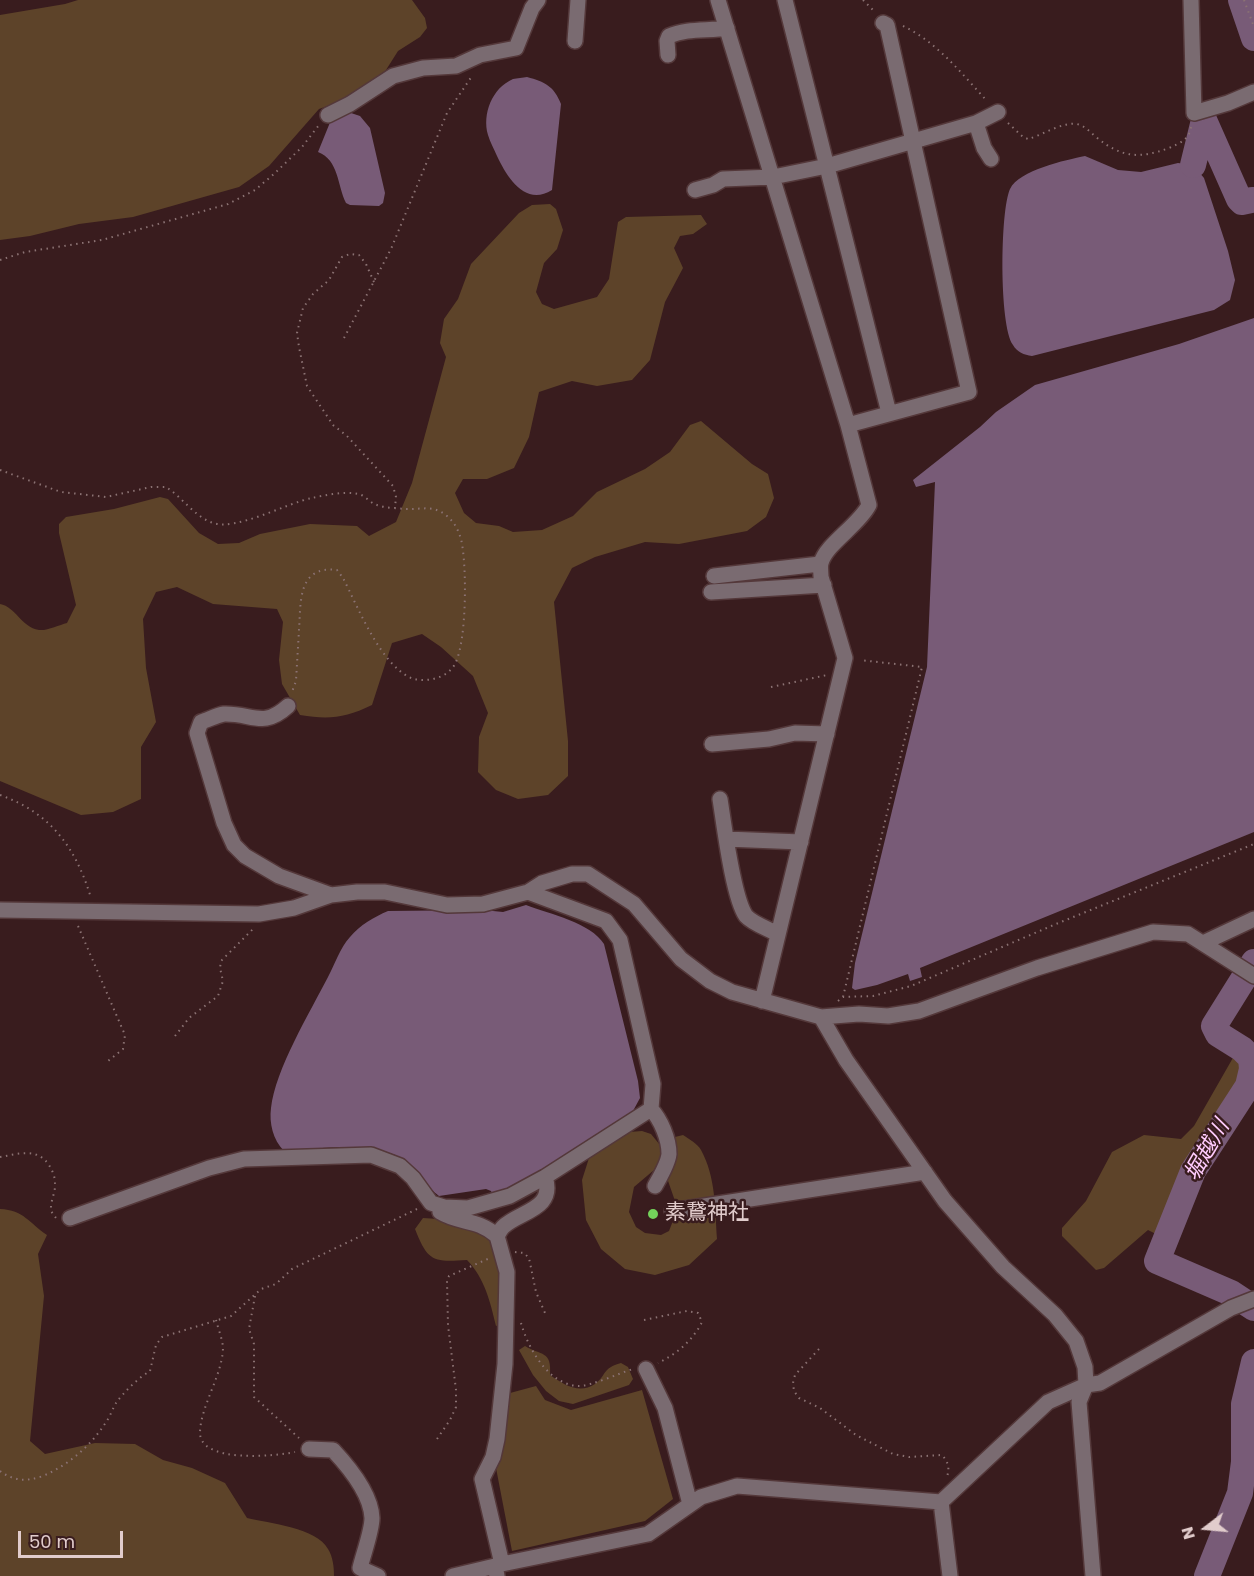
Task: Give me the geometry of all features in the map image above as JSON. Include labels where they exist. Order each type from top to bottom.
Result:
[{"type":"street","points":[[328,115],[350,104],[393,76],[423,68],[456,66],[480,55],[516,48],[532,8],[538,0]]},
{"type":"street","points":[[575,41],[578,0]]},
{"type":"street","points":[[718,0],[848,425],[869,505],[865,513],[824,555],[820,564],[843,665],[762,1001]]},
{"type":"street","points":[[785,0],[890,413]]},
{"type":"street","points":[[1191,0],[1194,112],[1228,103],[1254,92]]},
{"type":"street","points":[[848,425],[969,392],[885,20]]},
{"type":"street","points":[[668,55],[669,36],[687,31],[727,28]]},
{"type":"street","points":[[695,190],[713,185],[723,179],[773,177],[827,166],[976,123],[998,112]]},
{"type":"street","points":[[976,123],[984,148],[991,159]]},
{"type":"street","points":[[714,576],[820,564]]},
{"type":"street","points":[[711,592],[824,585]]},
{"type":"street","points":[[288,706],[278,715],[267,719],[222,714],[201,722],[197,733],[224,823],[234,845],[245,856],[279,876],[331,895]]},
{"type":"street","points":[[712,744],[769,739],[795,732],[827,734]]},
{"type":"street","points":[[720,799],[740,904],[747,918],[778,934]]},
{"type":"street","points":[[726,839],[801,842]]},
{"type":"street","points":[[0,910],[259,914],[294,908],[331,895],[357,892],[385,892],[447,905],[483,904],[528,892],[542,883],[572,874],[588,874],[634,904],[681,959],[710,981],[732,992],[821,1017],[859,1014],[888,1016],[919,1011],[1036,968],[1153,932],[1188,934],[1254,976]]},
{"type":"street","points":[[528,892],[606,921],[620,940],[653,1084],[651,1109],[661,1123],[668,1144],[669,1156],[655,1186]]},
{"type":"street","points":[[1203,943],[1254,919]]},
{"type":"street","points":[[821,1017],[846,1059],[945,1201],[1003,1267],[1055,1315],[1076,1341],[1085,1368],[1086,1385],[1078,1402],[1093,1576]]},
{"type":"street","points":[[431,1203],[453,1208],[485,1204],[510,1196],[545,1177],[651,1109]]},
{"type":"street","points":[[70,1218],[209,1168],[244,1159],[371,1155],[400,1166],[413,1178],[441,1214],[480,1224],[497,1236],[507,1272],[504,1392],[493,1457],[482,1479],[498,1569]]},
{"type":"street","points":[[672,1211],[925,1172]]},
{"type":"street","points":[[497,1236],[503,1227],[534,1209],[543,1200],[548,1186],[545,1177]]},
{"type":"street","points":[[453,1576],[498,1569],[648,1534],[701,1497],[737,1486],[941,1502],[1048,1402],[1086,1385],[1100,1383],[1221,1313],[1254,1299]]},
{"type":"street","points":[[646,1369],[665,1408],[690,1504]]},
{"type":"street","points":[[309,1449],[333,1450],[355,1474],[372,1519],[360,1568],[378,1576]]},
{"type":"street","points":[[941,1502],[950,1576]]},
{"type":"path","points":[[863,0],[885,20],[922,36],[1018,132],[1028,139],[1077,124],[1087,128],[1113,149],[1127,156],[1144,156],[1182,142],[1190,135],[1194,112]]},
{"type":"path","points":[[1244,0],[1254,27]]},
{"type":"path","points":[[344,338],[391,249],[447,113],[460,91],[477,72]]},
{"type":"path","points":[[0,260],[25,252],[102,240],[228,204],[255,190],[274,174],[302,147],[328,115]]},
{"type":"path","points":[[374,282],[359,255],[350,254],[342,257],[329,280],[313,294],[303,308],[297,333],[298,347],[307,386],[333,425],[347,436],[393,486],[396,497],[395,507]]},
{"type":"path","points":[[0,470],[61,492],[106,497],[151,487],[166,487],[204,518],[212,523],[223,525],[288,505],[336,494],[358,494],[377,505],[406,509],[424,506],[444,514],[455,524],[461,539],[465,581],[461,640],[455,665],[447,673],[422,681],[409,677],[396,668],[376,641],[343,578],[337,570],[327,569],[315,573],[307,581],[300,594],[296,681],[288,706]]},
{"type":"path","points":[[771,687],[843,665],[922,667],[843,996],[821,1017]]},
{"type":"path","points":[[0,795],[17,801],[39,815],[56,830],[71,849],[85,878],[91,898],[84,911],[80,934],[125,1035],[123,1049],[108,1061]]},
{"type":"path","points":[[843,996],[873,996],[911,986],[1056,924],[1254,844]]},
{"type":"path","points":[[176,1036],[189,1018],[218,996],[223,981],[221,961],[258,924],[259,914]]},
{"type":"path","points":[[0,1157],[35,1153],[45,1160],[53,1172],[56,1184],[51,1211],[54,1217],[62,1220],[70,1218]]},
{"type":"path","points":[[0,1471],[20,1481],[37,1478],[70,1462],[80,1454],[108,1420],[117,1402],[143,1375],[150,1371],[156,1345],[162,1337],[231,1316],[261,1289],[276,1284],[292,1269],[391,1220],[431,1203]]},
{"type":"path","points":[[437,1439],[456,1407],[448,1325],[447,1281],[449,1275],[503,1254],[518,1251],[524,1253],[529,1258],[536,1292],[545,1313]]},
{"type":"path","points":[[255,1296],[249,1329],[254,1344],[254,1397],[309,1449]]},
{"type":"path","points":[[520,1320],[525,1336],[537,1359],[546,1369],[570,1384],[580,1386],[634,1369],[646,1369],[666,1360],[696,1334],[702,1322],[698,1313],[687,1311],[644,1320]]},
{"type":"path","points":[[216,1320],[223,1347],[202,1421],[200,1433],[202,1441],[225,1454],[243,1457],[281,1455],[309,1449]]},
{"type":"path","points":[[819,1349],[795,1375],[794,1391],[799,1398],[820,1408],[856,1435],[893,1454],[909,1457],[942,1455],[948,1461],[949,1468],[942,1485],[941,1502]]},
{"type":"shaded area","points":[[78,0],[412,0],[425,18],[427,28],[420,37],[398,51],[386,70],[364,88],[350,98],[319,109],[269,166],[239,187],[133,217],[79,224],[30,236],[0,240],[0,15]]},
{"type":"shaded area","points":[[527,77],[548,86],[561,104],[552,190],[533,195],[518,187],[506,173],[486,127],[490,102],[494,95],[513,79]]},
{"type":"shaded area","points":[[351,113],[360,116],[370,128],[385,193],[383,203],[379,206],[346,203],[334,167],[325,156],[318,152],[331,120],[339,115]]},
{"type":"shaded area","points":[[1085,156],[1118,170],[1141,172],[1178,163],[1193,165],[1204,178],[1228,251],[1235,280],[1230,300],[1214,310],[1032,356],[1026,355],[1013,345],[1005,315],[1002,268],[1004,220],[1010,189],[1015,182],[1033,171]]},
{"type":"shaded area","points":[[550,204],[556,209],[563,230],[557,249],[544,263],[536,292],[542,304],[554,309],[597,297],[609,279],[618,222],[626,217],[701,215],[707,224],[693,234],[680,236],[674,248],[683,268],[665,302],[650,360],[632,380],[597,386],[572,381],[539,392],[529,437],[514,468],[487,479],[463,479],[455,493],[464,513],[476,523],[499,526],[513,532],[542,530],[573,516],[597,492],[645,469],[670,452],[690,425],[701,421],[752,464],[768,474],[774,498],[766,517],[747,531],[679,544],[645,542],[595,557],[572,568],[554,602],[568,741],[568,776],[548,795],[518,799],[496,790],[478,772],[479,737],[488,713],[473,676],[441,647],[422,634],[392,643],[372,705],[337,717],[300,715],[282,684],[279,660],[283,622],[277,609],[213,604],[177,587],[156,592],[143,619],[146,668],[156,722],[141,747],[141,799],[113,812],[81,815],[0,781],[0,604],[10,609],[28,625],[39,630],[67,623],[76,605],[59,533],[59,524],[66,517],[114,509],[160,497],[168,499],[199,533],[218,544],[239,543],[260,534],[310,524],[357,526],[369,536],[396,522],[412,483],[446,357],[440,343],[444,319],[458,299],[471,264],[519,213],[532,205]]},
{"type":"shaded area","points":[[1254,318],[1254,832],[920,968],[922,977],[910,981],[908,974],[855,990],[852,988],[855,963],[927,667],[935,482],[916,487],[913,480],[996,412],[1035,385],[1179,344]]},
{"type":"shaded area","points":[[526,905],[590,930],[604,944],[638,1081],[640,1098],[633,1111],[551,1164],[493,1196],[491,1191],[486,1189],[439,1196],[407,1162],[380,1150],[348,1147],[284,1151],[280,1147],[271,1120],[271,1108],[279,1076],[294,1041],[340,951],[354,933],[388,911],[483,910],[503,912]]},
{"type":"shaded area","points":[[1234,1056],[1241,1057],[1247,1069],[1243,1084],[1189,1170],[1160,1236],[1148,1230],[1104,1268],[1096,1270],[1062,1236],[1062,1228],[1086,1201],[1112,1152],[1144,1135],[1181,1139],[1194,1126]]},
{"type":"shaded area","points":[[642,1131],[651,1134],[660,1145],[662,1156],[654,1170],[634,1187],[629,1212],[636,1227],[645,1233],[661,1235],[669,1231],[676,1213],[675,1201],[667,1178],[671,1144],[675,1137],[683,1135],[701,1150],[710,1171],[715,1205],[717,1239],[689,1265],[655,1275],[625,1269],[601,1249],[586,1220],[582,1180],[589,1158],[629,1132]]},
{"type":"shaded area","points":[[0,1209],[21,1215],[47,1235],[38,1254],[44,1296],[30,1441],[45,1454],[95,1443],[135,1444],[163,1460],[192,1468],[225,1483],[247,1518],[303,1531],[322,1542],[331,1555],[334,1576],[0,1576]]},
{"type":"shaded area","points":[[423,1218],[477,1228],[490,1237],[501,1269],[502,1324],[496,1326],[483,1283],[467,1260],[439,1260],[428,1254],[415,1229]]},
{"type":"shaded area","points":[[525,1346],[547,1357],[550,1375],[571,1387],[589,1387],[599,1381],[611,1367],[621,1363],[628,1367],[633,1379],[629,1385],[573,1404],[559,1401],[546,1391],[533,1375],[519,1350]]},
{"type":"shaded area","points":[[536,1386],[545,1400],[571,1410],[642,1390],[673,1499],[645,1521],[512,1551],[496,1468],[501,1460],[510,1393]]},
{"type":"waterway","points":[[1241,0],[1254,38]]},
{"type":"waterway","points":[[1193,165],[1204,120],[1239,199],[1242,202],[1252,200]]},
{"type":"waterway","name":"堀越川","points":[[1254,962],[1214,1026],[1218,1034],[1242,1049],[1251,1058],[1252,1069],[1248,1086],[1193,1171],[1157,1261],[1231,1293],[1254,1308]]},
{"type":"waterway","name":"堀越川","points":[[1207,1576],[1240,1493],[1244,1462],[1244,1404],[1254,1362]]},
{"type":"place","name":"素鵞神社","points":[[653,1214]]}]
